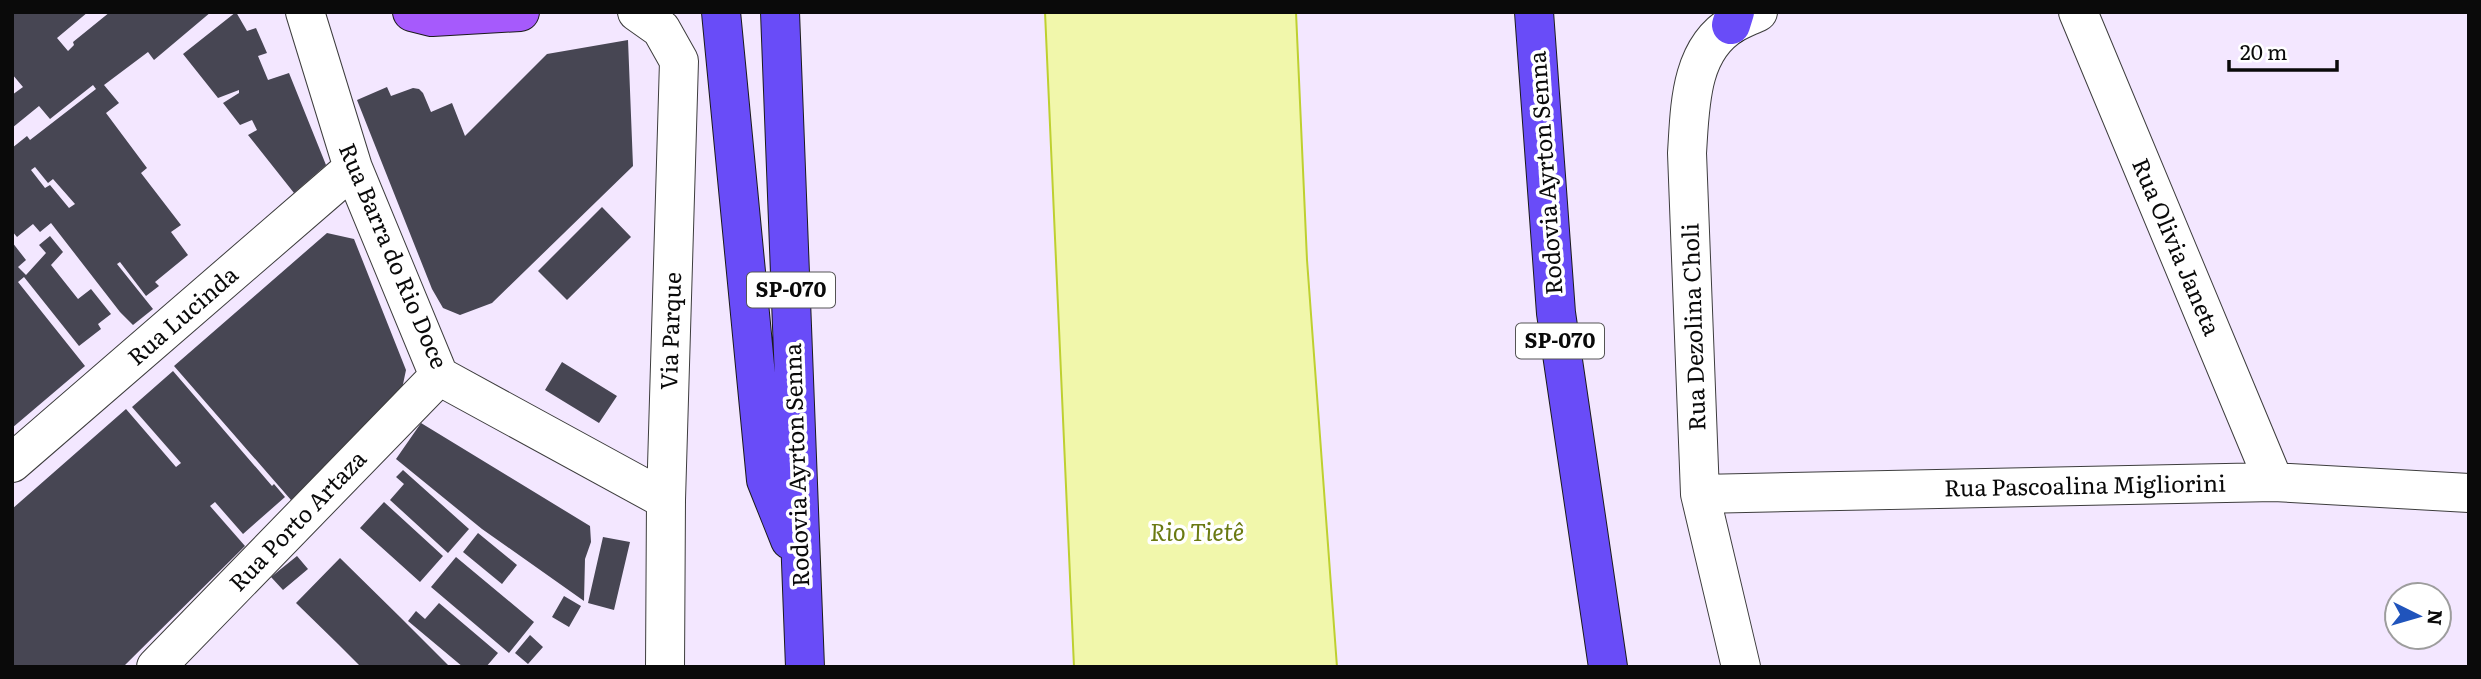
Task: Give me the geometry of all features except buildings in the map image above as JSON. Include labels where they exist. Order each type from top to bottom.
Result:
[{"type":"highway","points":[[721,12],[766,480],[801,568]]},
{"type":"highway","name":"Rodovia Ayrton Senna","points":[[780,12],[805,667]]},
{"type":"highway","name":"Rodovia Ayrton Senna","points":[[1534,12],[1556,313],[1608,667]]},
{"type":"main road","points":[[412,12],[432,17],[520,12]]},
{"type":"street","name":"Rua Barra do Rio Doce","points":[[305,12],[353,168],[439,376],[666,500]]},
{"type":"street","name":"Via Parque","points":[[637,12],[661,29],[679,61],[666,500],[666,667]]},
{"type":"street","name":"Rua Olivia Janeta","points":[[2078,12],[2274,482]]},
{"type":"street","name":"Rua Dezolina Choli","points":[[1741,17],[1710,44],[1696,74],[1690,110],[1688,153],[1700,494],[1741,667]]},
{"type":"street","name":"Rua Lucinda","points":[[12,463],[353,168]]},
{"type":"street","name":"Rua Porto Artaza","points":[[156,667],[439,376]]},
{"type":"street","name":"Rua Pascoalina Migliorini","points":[[1700,494],[2274,482],[2469,493]]},
{"type":"water","name":"Rio Tietê","points":[[1045,12],[1296,12],[1307,260],[1337,667],[1074,667]]}]
